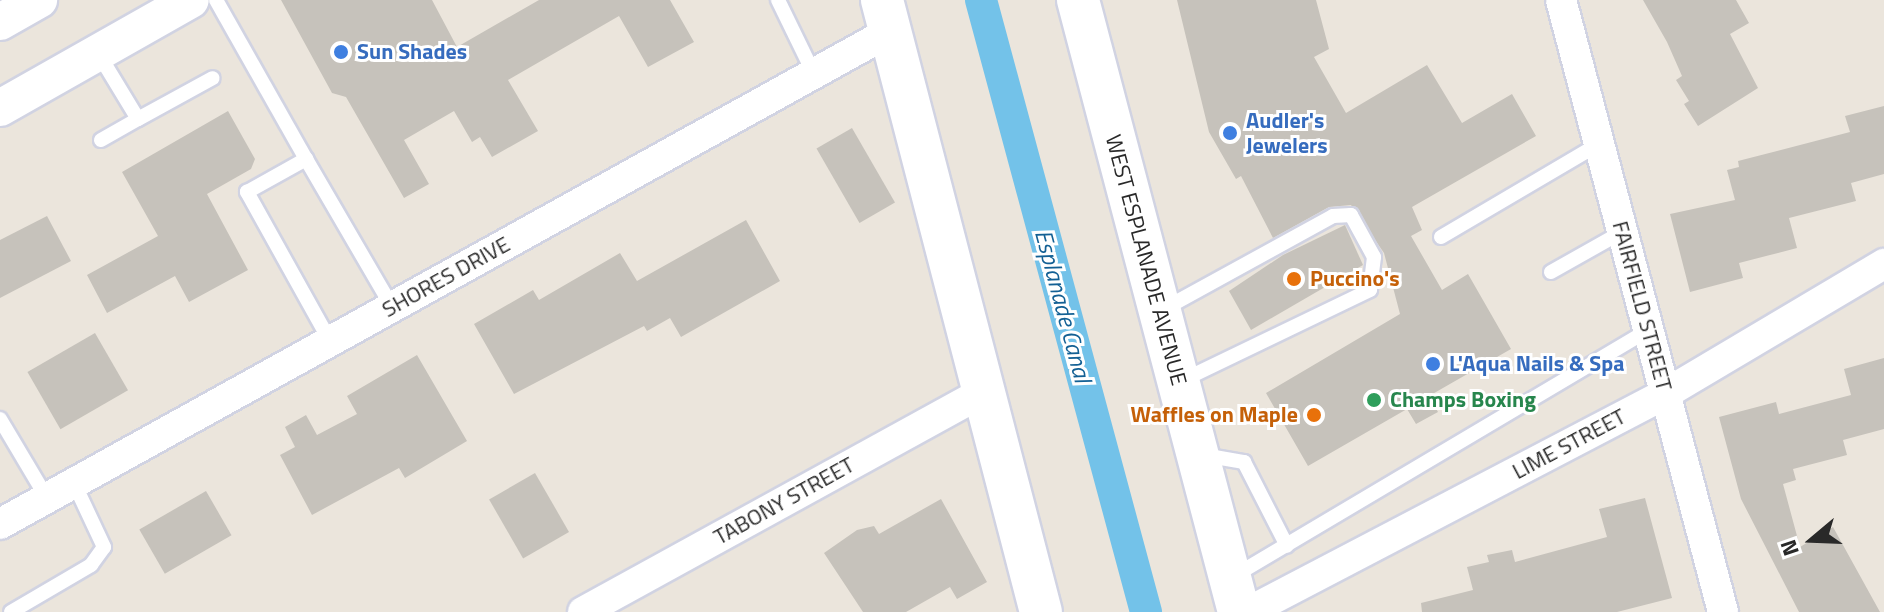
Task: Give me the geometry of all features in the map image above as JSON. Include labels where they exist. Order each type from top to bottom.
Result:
[{"type":"main road","name":"WEST ESPLANADE AVENUE","points":[[1078,0],[1239,601]]},
{"type":"main road","points":[[887,15],[1041,612]]},
{"type":"street","points":[[0,22],[39,0]]},
{"type":"street","points":[[0,108],[191,0]]},
{"type":"street","name":"FAIRFIELD STREET","points":[[1561,0],[1723,612]]},
{"type":"street","name":"SHORES DRIVE","points":[[0,524],[814,74],[887,15]]},
{"type":"street","name":"LIME STREET","points":[[1239,601],[1665,394],[1884,264]]},
{"type":"street","name":"TABONY STREET","points":[[583,612],[985,391]]},
{"type":"lane","points":[[216,0],[392,307]]},
{"type":"lane","points":[[778,0],[814,74]]},
{"type":"lane","points":[[98,53],[138,119]]},
{"type":"lane","points":[[101,140],[213,78]]},
{"type":"lane","points":[[1441,237],[1599,144]]},
{"type":"lane","points":[[306,159],[247,192],[330,341]]},
{"type":"lane","points":[[1160,311],[1333,216],[1351,215],[1374,257],[1370,290],[1179,382]]},
{"type":"lane","points":[[1551,272],[1622,232]]},
{"type":"lane","points":[[1239,601],[1287,546],[1648,330]]},
{"type":"lane","points":[[0,419],[47,498]]},
{"type":"lane","points":[[1198,455],[1244,462],[1287,546]]},
{"type":"lane","points":[[11,612],[91,565],[104,547],[74,483]]},
{"type":"building","points":[[281,0],[432,0],[457,47],[539,0],[670,0],[694,42],[648,67],[619,16],[508,80],[538,131],[492,157],[480,137],[472,142],[454,111],[404,140],[429,184],[404,198],[346,97],[332,93]]},
{"type":"building","points":[[1177,0],[1316,0],[1329,49],[1314,57],[1346,113],[1427,65],[1462,123],[1512,94],[1536,136],[1412,207],[1422,230],[1411,236],[1442,290],[1468,274],[1511,349],[1429,396],[1438,412],[1416,424],[1407,409],[1308,466],[1266,393],[1400,314],[1384,253],[1351,205],[1329,207],[1273,238],[1241,176],[1236,179],[1209,132]]},
{"type":"building","points":[[1643,0],[1736,0],[1749,23],[1730,34],[1758,88],[1698,126],[1684,104],[1689,101],[1676,80],[1682,76]]},
{"type":"building","points":[[1884,106],[1884,174],[1851,183],[1856,201],[1789,218],[1797,248],[1739,263],[1743,278],[1690,292],[1670,214],[1735,200],[1727,170],[1739,167],[1738,161],[1850,132],[1845,116]]},
{"type":"building","points":[[228,111],[255,159],[251,169],[207,194],[248,270],[189,302],[175,276],[107,313],[87,275],[158,236],[122,172]]},
{"type":"building","points":[[852,128],[895,202],[859,223],[816,148]]},
{"type":"building","points":[[47,216],[71,261],[0,298],[0,240]]},
{"type":"building","points":[[746,220],[780,281],[681,337],[670,318],[647,331],[644,326],[514,394],[474,324],[533,290],[539,300],[620,253],[637,281]]},
{"type":"building","name":"Puccino's","points":[[1345,225],[1363,265],[1251,330],[1229,291],[1283,255]]},
{"type":"building","points":[[95,333],[128,390],[60,429],[27,372]]},
{"type":"building","points":[[417,355],[467,441],[405,478],[399,468],[312,515],[280,455],[295,447],[285,427],[306,415],[317,435],[357,414],[347,396]]},
{"type":"building","points":[[1884,358],[1884,429],[1843,440],[1847,455],[1793,469],[1796,480],[1783,484],[1800,547],[1833,527],[1880,612],[1799,612],[1741,499],[1719,417],[1776,402],[1779,414],[1851,395],[1844,369]]},
{"type":"building","points":[[535,473],[569,532],[523,558],[489,499]]},
{"type":"building","points":[[206,491],[232,535],[165,574],[139,530]]},
{"type":"building","points":[[1645,498],[1672,598],[1617,612],[1422,612],[1421,603],[1473,590],[1467,567],[1489,562],[1487,555],[1512,550],[1515,562],[1607,537],[1599,509]]},
{"type":"building","points":[[941,499],[987,582],[957,599],[950,587],[906,612],[863,612],[824,553],[857,530],[874,526],[879,534]]},
{"type":"waterway","name":"Esplanade Canal","points":[[981,0],[1146,612]]},
{"type":"place","name":"Sun Shades","points":[[341,52]]},
{"type":"place","name":"Audler's Jewelers","points":[[1230,133]]},
{"type":"place","name":"Puccino's","points":[[1294,279]]},
{"type":"place","name":"L'Aqua Nails & Spa","points":[[1433,364]]},
{"type":"place","name":"Champs Boxing","points":[[1374,400]]},
{"type":"place","name":"Waffles on Maple","points":[[1314,415]]}]
